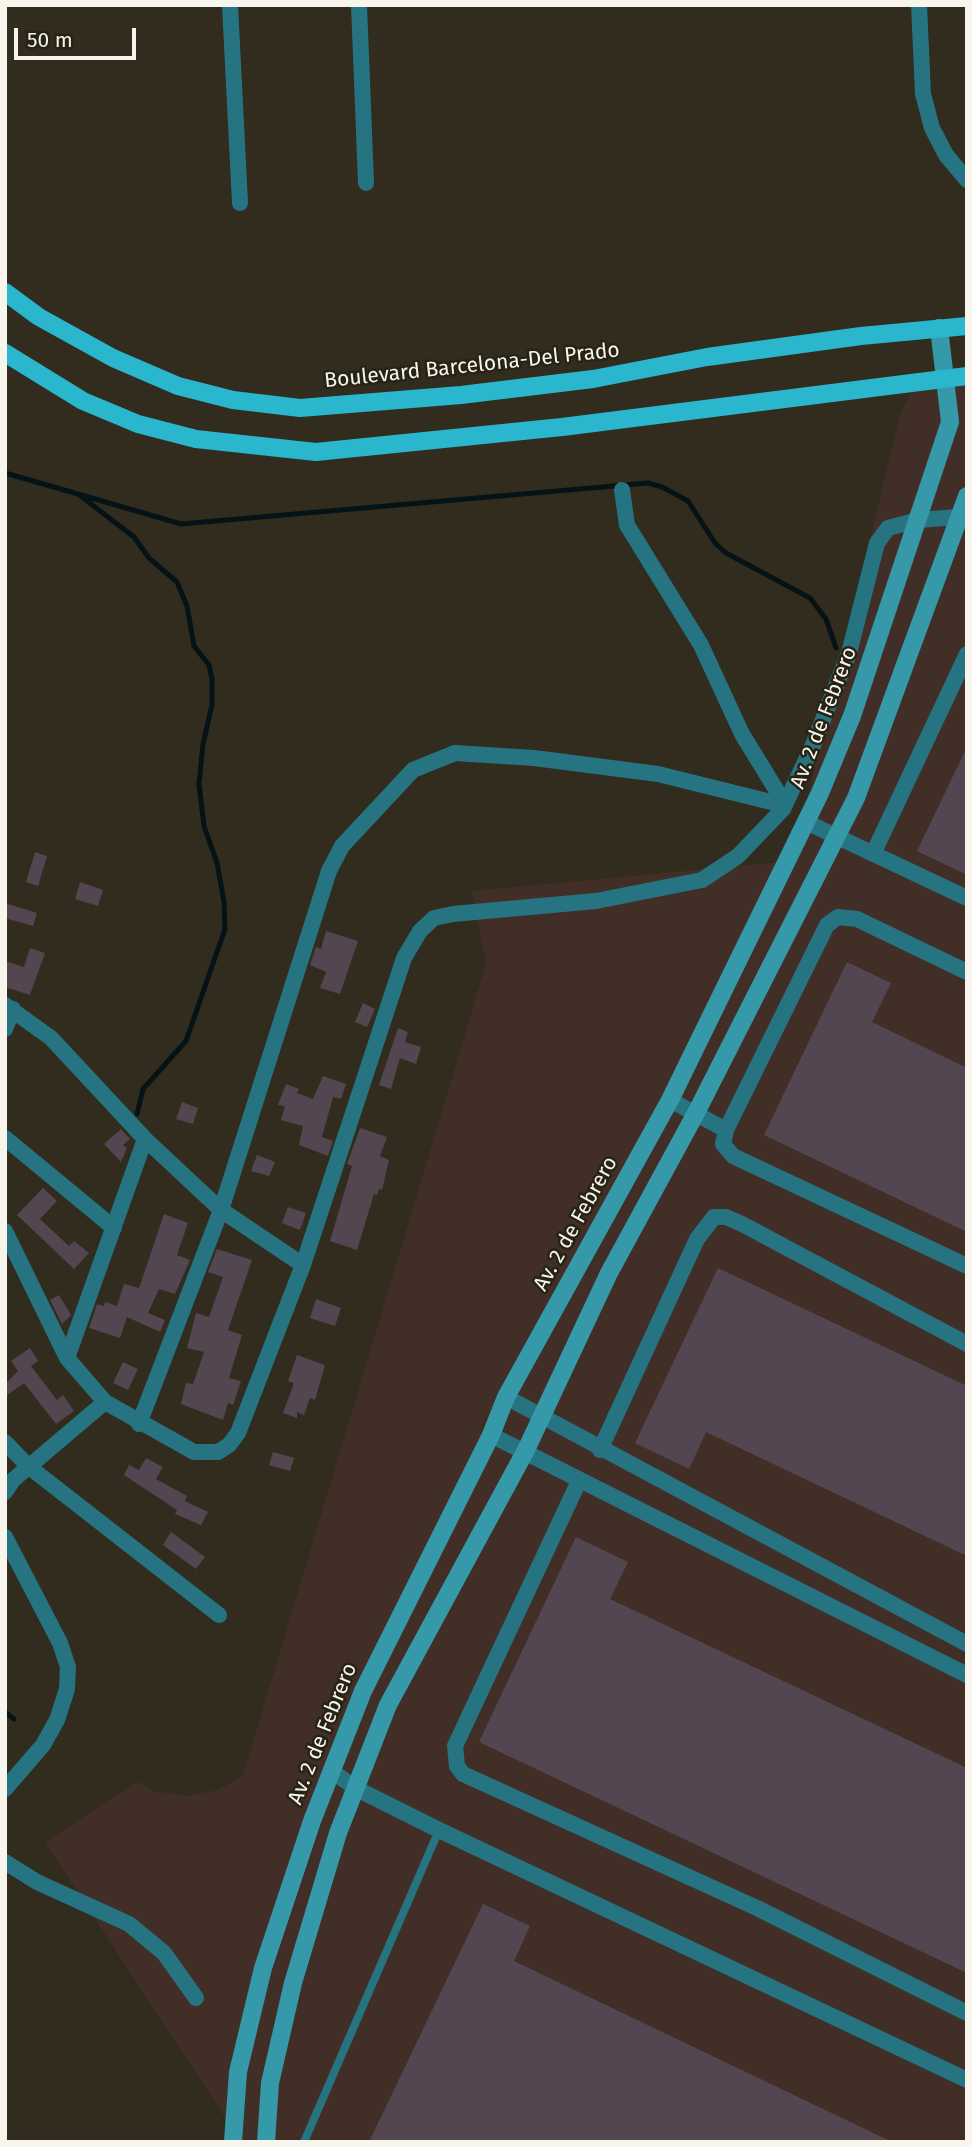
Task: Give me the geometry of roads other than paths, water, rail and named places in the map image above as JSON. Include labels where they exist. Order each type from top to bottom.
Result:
[{"type":"main road","name":"Boulevard Barcelona-Del Prado","points":[[5,292],[39,317],[113,358],[177,386],[233,400],[300,408],[461,395],[593,379],[707,358],[967,326]]},
{"type":"main road","name":"Av. 2 de Febrero","points":[[233,2142],[238,2072],[263,1968],[312,1821],[363,1690],[491,1435],[506,1397],[670,1100],[806,822],[852,716],[950,422],[939,328]]},
{"type":"main road","points":[[5,353],[83,401],[138,424],[196,439],[316,452],[562,427],[967,376]]},
{"type":"main road","points":[[266,2142],[270,2083],[293,1983],[338,1833],[388,1705],[526,1450],[609,1273],[696,1113],[856,799],[967,496]]},
{"type":"street","points":[[230,5],[240,203]]},
{"type":"street","points":[[359,5],[366,183]]},
{"type":"street","points":[[919,5],[923,94],[932,128],[946,155],[967,180]]},
{"type":"street","points":[[139,1424],[221,1210],[329,871],[351,836],[413,770],[455,753],[534,758],[658,774],[771,802],[778,800],[779,790],[751,752],[701,645],[627,525],[622,490]]},
{"type":"street","points":[[5,1231],[67,1358],[105,1402],[139,1424],[194,1452],[218,1452],[229,1445],[238,1433],[303,1265],[404,958],[420,930],[434,918],[453,914],[596,901],[702,880],[738,856],[783,809],[813,745],[849,653],[877,542],[888,528],[918,520],[958,517]]},
{"type":"street","points":[[873,854],[967,654]]},
{"type":"street","points":[[806,822],[967,898]]},
{"type":"street","points":[[967,972],[857,919],[838,917],[827,925],[726,1130],[723,1144],[733,1156],[967,1266]]},
{"type":"street","points":[[5,1029],[9,1007],[51,1038],[145,1139],[221,1210],[303,1265]]},
{"type":"street","points":[[670,1100],[726,1130]]},
{"type":"street","points":[[5,1138],[114,1228]]},
{"type":"street","points":[[67,1358],[145,1139]]},
{"type":"street","points":[[600,1450],[697,1239],[714,1217],[726,1217],[742,1224],[967,1344]]},
{"type":"street","points":[[506,1397],[600,1450],[967,1644]]},
{"type":"street","points":[[5,1492],[28,1466],[105,1402]]},
{"type":"street","points":[[491,1435],[526,1450],[579,1481],[967,1675]]},
{"type":"street","points":[[5,1442],[28,1466],[219,1615]]},
{"type":"street","points":[[579,1481],[455,1746],[457,1766],[463,1774],[757,1908],[967,2013]]},
{"type":"street","points":[[5,1537],[60,1643],[68,1667],[68,1689],[57,1720],[44,1745],[5,1789]]},
{"type":"street","points":[[333,1772],[357,1789],[439,1830],[967,2080]]},
{"type":"street","points":[[5,1862],[37,1882],[129,1924],[164,1953],[196,1998]]},
{"type":"lane","points":[[304,2142],[439,1830]]},
{"type":"waterway","points":[[5,473],[78,494],[134,537],[149,558],[177,582],[187,606],[194,646],[209,665],[212,679],[212,705],[203,744],[199,784],[204,826],[217,863],[224,902],[225,929],[186,1041],[143,1089],[137,1114]]},
{"type":"waterway","points":[[78,494],[181,524],[648,483],[688,501],[715,543],[726,553],[810,598],[826,619],[836,648]]},
{"type":"waterway","points":[[5,1712],[14,1719]]}]
